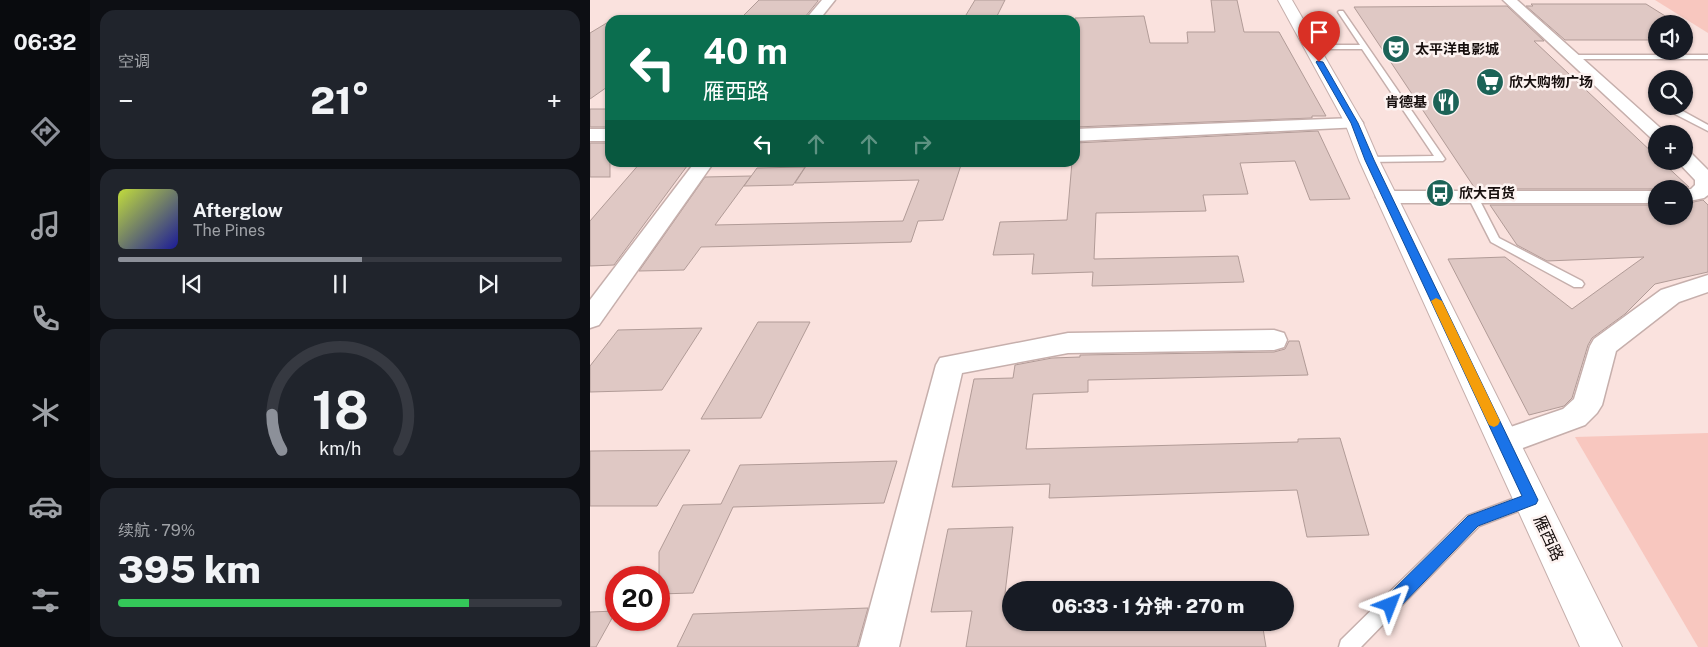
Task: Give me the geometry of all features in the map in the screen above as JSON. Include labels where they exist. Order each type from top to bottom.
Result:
[{"type":"main road","name":"雁西路","points":[[1285,0],[1354,123],[1369,160],[1601,647]]},
{"type":"street","points":[[816,15],[829,0]]},
{"type":"street","points":[[1509,0],[1648,125]]},
{"type":"street","points":[[1080,135],[1354,123]]},
{"type":"street","points":[[590,135],[605,135]]},
{"type":"street","points":[[1693,166],[1705,179],[1705,187],[1697,194],[1693,195]]},
{"type":"street","points":[[590,319],[701,167]]},
{"type":"street","points":[[1387,197],[1473,197],[1575,193],[1648,196]]},
{"type":"street","points":[[1504,442],[1574,417],[1586,405],[1604,346],[1670,296],[1708,282]]},
{"type":"street","points":[[879,647],[950,365],[1068,343],[1274,340]]},
{"type":"lane","points":[[1341,12],[1440,159],[1369,160]]},
{"type":"lane","points":[[1310,47],[1364,47]]},
{"type":"lane","points":[[1572,56],[1708,56]]},
{"type":"lane","points":[[1684,115],[1708,128]]},
{"type":"lane","points":[[1473,197],[1495,240],[1578,284]]},
{"type":"lane","points":[[1348,647],[1473,521],[1531,500]]},
{"type":"shaded area","points":[[1655,0],[1708,0],[1708,33],[1693,24],[1693,15],[1679,15]]},
{"type":"shaded area","points":[[1708,433],[1708,647],[1698,647],[1575,437]]},
{"type":"building","points":[[759,0],[818,0],[807,15],[744,15]]},
{"type":"building","points":[[975,0],[1005,0],[998,15],[966,15]]},
{"type":"building","points":[[1211,0],[1237,0],[1244,32],[1279,32],[1326,116],[1080,127],[1080,18],[1144,16],[1150,43],[1188,43],[1187,32],[1215,32]]},
{"type":"building","points":[[1531,4],[1646,4],[1664,15],[1648,15],[1648,40],[1565,40],[1526,6],[1533,6]]},
{"type":"building","name":"欣大购物广场","points":[[1507,6],[1544,41],[1534,41],[1648,148],[1648,170],[1671,170],[1681,180],[1648,180],[1648,189],[1480,189],[1474,187],[1354,7]]},
{"type":"building","points":[[605,24],[605,88],[590,99],[590,33]]},
{"type":"building","points":[[590,109],[605,109],[605,127],[590,127]]},
{"type":"building","points":[[1318,131],[1350,199],[1310,200],[1295,161],[1240,163],[1248,194],[1203,195],[1206,211],[1096,213],[1094,259],[1238,256],[1244,282],[1092,286],[1093,272],[1032,274],[1034,254],[993,255],[1000,222],[1067,220],[1072,167],[1080,167],[1080,143]]},
{"type":"building","points":[[590,143],[605,143],[605,167],[610,167],[610,177],[590,177]]},
{"type":"building","points":[[637,167],[686,167],[614,265],[590,266],[590,221]]},
{"type":"building","points":[[805,167],[960,167],[943,220],[918,221],[911,242],[701,247],[684,270],[639,271],[705,177],[751,176],[715,225],[903,221],[919,180],[795,183]]},
{"type":"building","points":[[805,167],[793,185],[744,186],[757,168]]},
{"type":"building","points":[[1703,200],[1708,205],[1708,272],[1655,284],[1625,314],[1592,338],[1588,345],[1572,398],[1564,406],[1529,415],[1448,259],[1505,257],[1572,309],[1644,257],[1547,261],[1517,245],[1490,205],[1648,205],[1648,225],[1693,225],[1693,202]]},
{"type":"building","points":[[758,322],[810,322],[761,418],[701,419]]},
{"type":"building","points":[[702,328],[662,390],[590,392],[590,366],[618,330]]},
{"type":"building","points":[[1289,341],[1299,341],[1308,375],[1088,380],[1088,392],[1033,394],[1026,449],[1298,442],[1298,439],[1340,438],[1369,535],[1307,537],[1297,490],[1049,498],[1050,484],[952,487],[974,379],[1013,378],[1015,365],[1052,358],[1080,357],[1080,355],[1274,352],[1285,349]]},
{"type":"building","points":[[690,450],[657,506],[590,506],[590,451]]},
{"type":"building","points":[[897,461],[884,503],[733,507],[693,593],[670,594],[670,566],[659,566],[659,552],[683,505],[721,504],[740,465]]},
{"type":"building","points":[[1013,527],[1006,581],[1002,581],[1002,631],[1263,631],[1266,647],[966,647],[972,611],[931,612],[948,529]]},
{"type":"building","points":[[868,608],[857,647],[677,647],[693,614]]},
{"type":"building","points":[[605,611],[605,631],[596,647],[590,647],[590,612]]},
{"type":"slow traffic","points":[[1436,301],[1494,421]]},
{"type":"place","name":"太平洋电影城","points":[[1396,49]]},
{"type":"place","name":"欣大购物广场","points":[[1490,82]]},
{"type":"place","name":"肯德基","points":[[1446,102]]},
{"type":"place","name":"欣大百货","points":[[1440,193]]},
{"type":"route","points":[[1319,62],[1354,123],[1369,160],[1531,500],[1473,521],[1390,605]]}]
